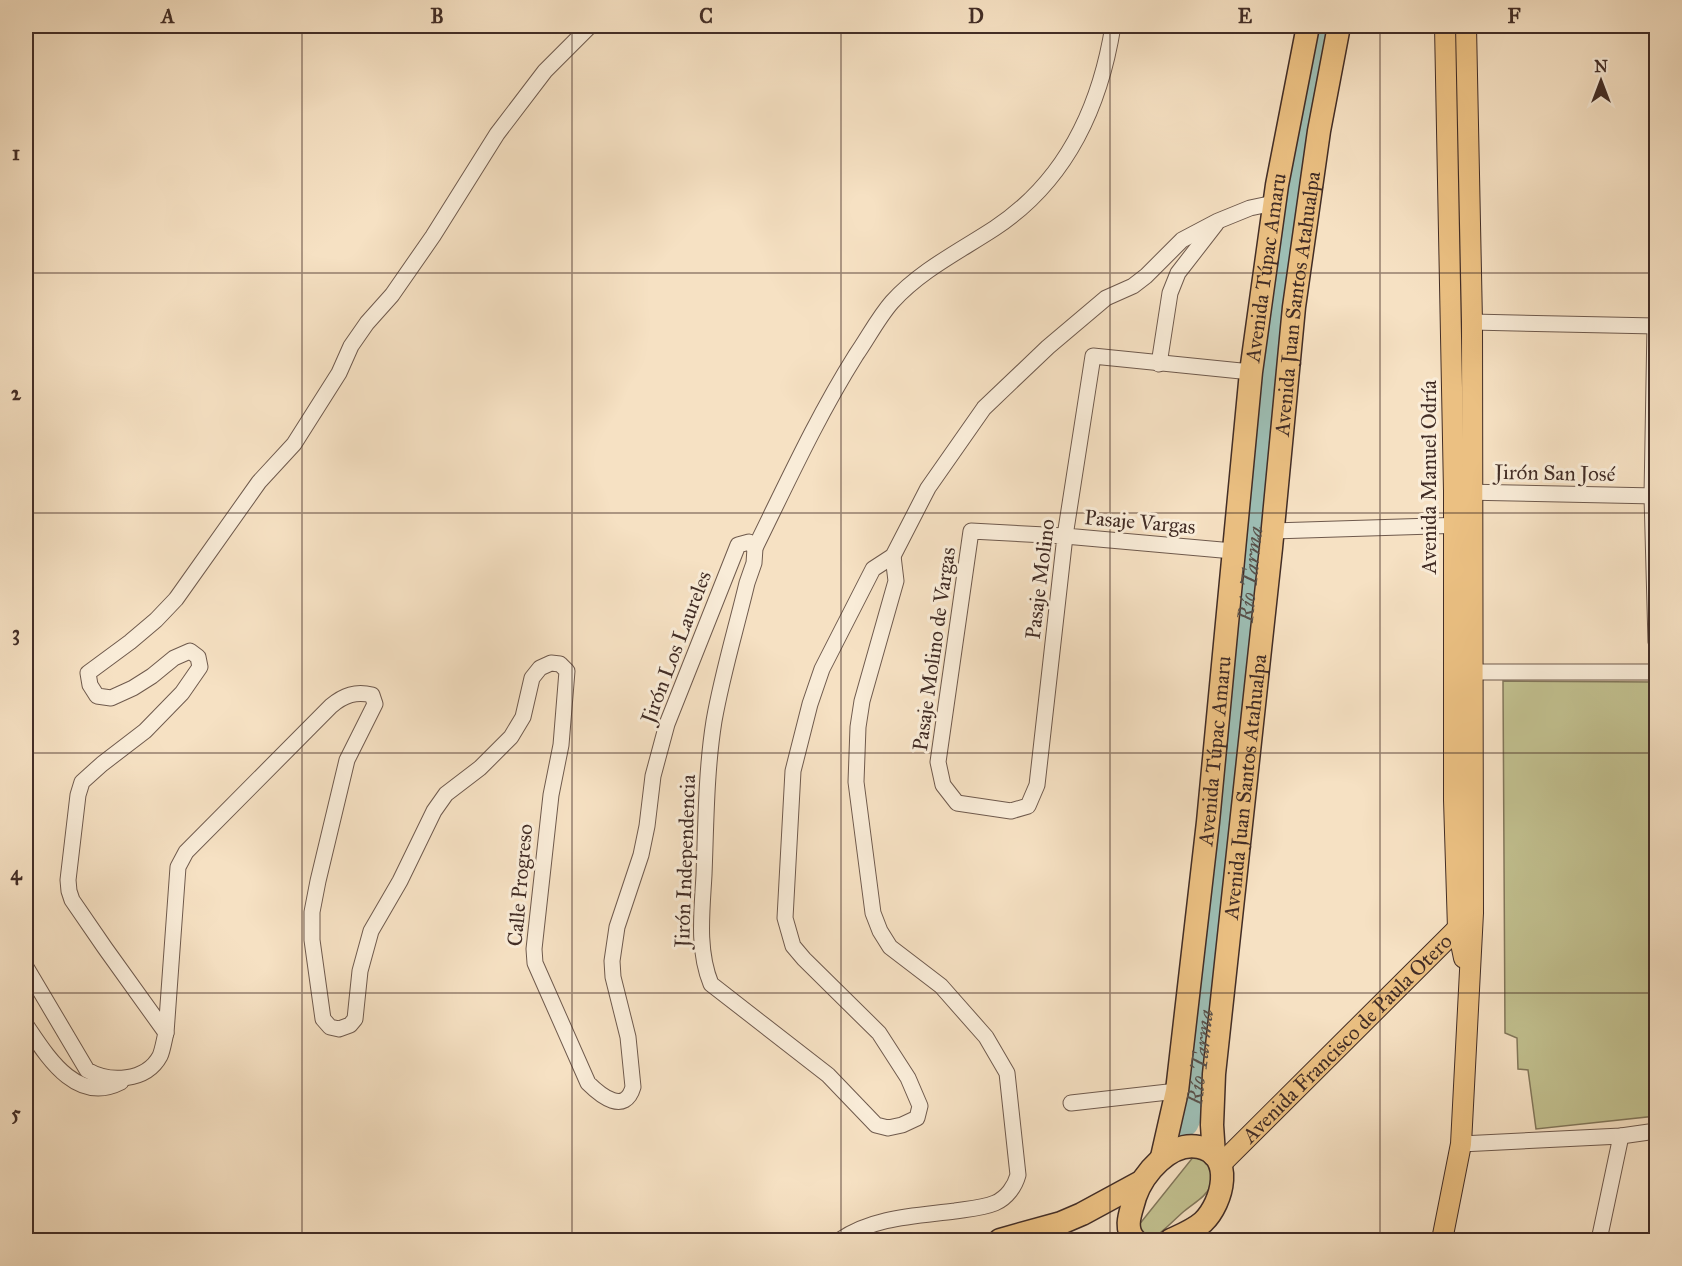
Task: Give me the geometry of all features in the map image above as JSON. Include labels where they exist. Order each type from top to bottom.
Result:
[{"type":"highway","name":"Avenida Túpac Amaru","points":[[1162,1157],[1177,1091],[1208,822],[1251,372],[1274,203],[1308,26]]},
{"type":"highway","name":"Avenida Juan Santos Atahualpa","points":[[1186,1238],[1214,1209],[1222,1192],[1212,1125],[1214,1074],[1273,531],[1294,307],[1319,131],[1339,26]]},
{"type":"highway","points":[[1135,1240],[1128,1227],[1129,1216],[1141,1182],[1162,1157],[1186,1147],[1199,1147],[1217,1160]]},
{"type":"highway","points":[[1000,1240],[1082,1214],[1141,1182]]},
{"type":"main road","name":"Avenida Manuel Odría","points":[[1445,26],[1452,341],[1463,492]]},
{"type":"main road","name":"Avenida Manuel Odría","points":[[1466,26],[1472,332],[1462,525],[1463,748],[1458,928],[1469,982]]},
{"type":"main road","points":[[1451,298],[1471,298]]},
{"type":"main road","points":[[1452,341],[1472,332]]},
{"type":"main road","name":"Avenida Manuel Odría","points":[[1462,525],[1472,672],[1463,748],[1473,913],[1469,982]]},
{"type":"main road","name":"Avenida Francisco de Paula Otero","points":[[1217,1160],[1473,913]]},
{"type":"main road","points":[[1442,1240],[1461,1144],[1469,982]]},
{"type":"street","points":[[26,1025],[51,1063],[87,1087],[108,1086],[129,1078],[150,1069],[160,1056],[166,1033],[72,900],[68,880],[78,795],[82,782],[145,731],[182,693],[200,667],[198,657],[190,651],[174,658],[152,676],[111,698],[97,696],[90,685],[88,673],[130,642],[176,599],[259,482],[294,444],[339,373],[351,346],[392,295],[433,236],[496,134],[545,71],[590,26]]},
{"type":"street","points":[[755,548],[830,397],[892,303],[924,273],[997,227],[1035,196],[1063,162],[1091,112],[1108,54],[1113,26]]},
{"type":"street","points":[[840,1240],[863,1227],[887,1221],[973,1208],[996,1202],[1015,1184],[1018,1175],[1007,1073],[986,1037],[941,986],[890,947],[873,913],[856,782],[858,727],[862,701],[896,581],[893,556],[928,488],[984,408],[1048,347],[1106,298],[1133,286],[1146,276],[1182,240],[1218,221],[1250,208],[1274,203]]},
{"type":"street","points":[[1218,221],[1178,273],[1170,293],[1159,364],[1251,372]]},
{"type":"street","points":[[1472,332],[1656,326],[1654,496],[1656,642]]},
{"type":"street","name":"Pasaje Molino","points":[[1028,806],[1037,785],[1065,536],[1093,356],[1159,364]]},
{"type":"street","name":"Jirón San José","points":[[1463,492],[1654,496]]},
{"type":"street","points":[[1273,531],[1462,525]]},
{"type":"street","name":"Pasaje Vargas","points":[[971,531],[1065,536],[1233,551]]},
{"type":"street","name":"Pasaje Molino de Vargas","points":[[971,531],[938,762],[943,785],[957,803],[1011,811],[1028,806]]},
{"type":"street","name":"Jirón Los Laureles","points":[[626,1099],[631,1094],[633,1086],[627,1037],[613,977],[612,961],[617,927],[640,855],[647,826],[653,776],[667,724],[738,545],[749,542],[755,548]]},
{"type":"street","name":"Jirón Independencia","points":[[755,548],[754,563],[747,583],[720,697],[712,742],[702,901],[704,964],[711,984],[828,1075],[876,1125],[888,1128],[917,1118],[920,1106],[908,1078],[879,1033],[804,959],[793,945],[785,918],[793,771],[810,704],[822,669],[873,569],[893,556]]},
{"type":"street","name":"Calle Progreso","points":[[166,1033],[178,867],[186,852],[331,706],[341,698],[364,693],[372,695],[375,704],[347,760],[312,912],[312,940],[323,1020],[330,1028],[339,1029],[350,1025],[355,1019],[360,971],[371,931],[400,881],[434,811],[446,794],[480,768],[511,737],[523,717],[532,678],[540,668],[551,663],[560,663],[567,671],[561,745],[543,855],[534,950],[535,963],[588,1083],[600,1096],[613,1102],[626,1099]]},
{"type":"street","points":[[1472,672],[1656,672]]},
{"type":"street","points":[[26,967],[87,1070],[95,1075],[129,1078]]},
{"type":"street","points":[[1071,1103],[1177,1091]]},
{"type":"street","points":[[1461,1144],[1621,1136],[1656,1131]]},
{"type":"street","points":[[1599,1240],[1621,1136]]},
{"type":"shaded area","points":[[1503,681],[1656,682],[1656,1116],[1536,1129],[1528,1070],[1518,1069],[1517,1038],[1505,1033]]},
{"type":"shaded area","points":[[1194,1156],[1207,1160],[1211,1179],[1207,1192],[1153,1238],[1146,1237],[1138,1226]]},
{"type":"waterway","name":"Río Tarma","points":[[1185,1123],[1194,1103],[1201,1049],[1277,309],[1304,127],[1324,26]]}]
